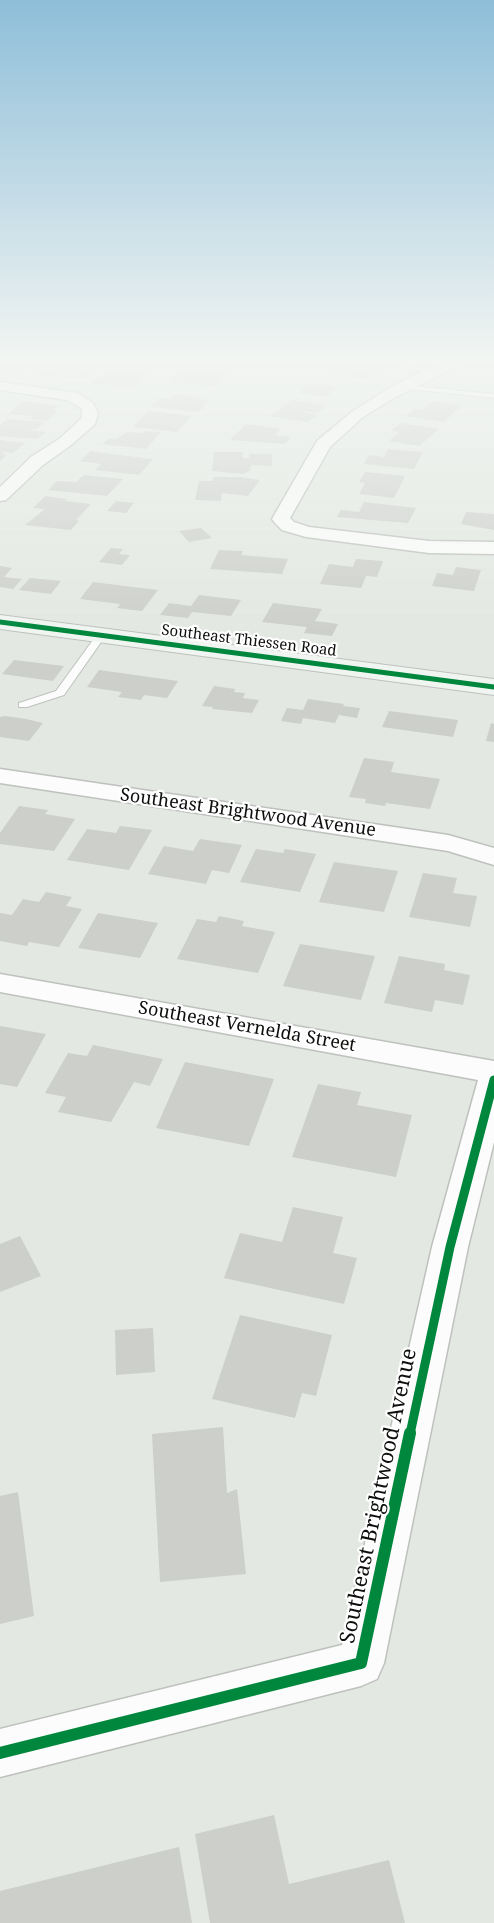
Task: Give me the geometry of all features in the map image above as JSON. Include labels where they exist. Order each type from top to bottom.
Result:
[{"type":"main road","name":"Southeast Thiessen Road","points":[[0,622],[494,687]]},
{"type":"street","points":[[0,496],[37,461],[51,452]]},
{"type":"street","points":[[318,452],[284,511],[281,519],[288,526],[306,532],[406,544],[494,548]]},
{"type":"street","name":"Southeast Brightwood Avenue","points":[[0,776],[448,843],[494,857]]},
{"type":"street","name":"Southeast Vernelda Street","points":[[0,983],[494,1072]]},
{"type":"street","name":"Southeast Brightwood Avenue","points":[[0,1753],[361,1663],[450,1247],[494,1080]]},
{"type":"lane","points":[[23,705],[60,693],[101,635]]},
{"type":"building","points":[[0,452],[15,452],[4,452],[3,454],[7,455],[0,461]]},
{"type":"building","points":[[89,452],[153,459],[139,475],[95,470],[101,464],[80,461]]},
{"type":"building","points":[[214,452],[243,452],[243,458],[249,458],[249,454],[272,454],[272,466],[251,465],[250,471],[243,474],[212,471]]},
{"type":"building","points":[[387,452],[423,452],[414,469],[364,464],[369,455],[384,457]]},
{"type":"building","points":[[365,472],[405,476],[394,498],[359,494],[365,483],[359,482]]},
{"type":"building","points":[[84,475],[123,479],[107,496],[48,490],[57,481],[76,482]]},
{"type":"building","points":[[213,477],[260,480],[248,496],[222,493],[221,501],[195,500],[199,481],[213,481]]},
{"type":"building","points":[[45,496],[91,504],[76,520],[79,521],[71,530],[25,525],[45,509],[33,508]]},
{"type":"building","points":[[116,501],[134,503],[126,513],[107,511]]},
{"type":"building","points":[[364,502],[416,508],[408,523],[337,517],[341,510],[359,512]]},
{"type":"building","points":[[466,512],[494,514],[494,530],[461,524]]},
{"type":"building","points":[[201,528],[212,538],[189,542],[179,531]]},
{"type":"building","points":[[111,548],[123,549],[119,554],[130,555],[122,565],[99,562]]},
{"type":"building","points":[[219,550],[243,551],[241,555],[288,559],[282,574],[210,569]]},
{"type":"building","points":[[356,559],[383,561],[377,577],[366,576],[361,588],[320,584],[329,564],[353,567]]},
{"type":"building","points":[[0,566],[12,568],[4,577],[22,579],[13,589],[0,587]]},
{"type":"building","points":[[456,567],[481,570],[474,591],[432,586],[437,573],[453,575]]},
{"type":"building","points":[[30,578],[61,581],[51,594],[19,590]]},
{"type":"building","points":[[93,582],[158,590],[142,611],[117,608],[120,604],[80,599]]},
{"type":"building","points":[[199,595],[241,600],[231,616],[192,612],[188,618],[160,615],[169,603],[191,606]]},
{"type":"building","points":[[273,603],[322,609],[315,621],[338,624],[332,636],[304,633],[307,627],[262,622]]},
{"type":"building","points":[[14,660],[64,666],[53,681],[2,674]]},
{"type":"building","points":[[99,670],[178,681],[167,698],[144,695],[141,700],[118,697],[122,692],[87,687]]},
{"type":"building","points":[[214,686],[235,689],[234,692],[245,693],[243,698],[259,700],[252,713],[202,706]]},
{"type":"building","points":[[308,699],[360,708],[357,718],[339,715],[335,723],[303,718],[301,724],[281,721],[287,708],[303,710]]},
{"type":"building","points":[[389,711],[458,720],[453,737],[382,727]]},
{"type":"building","points":[[0,717],[43,723],[29,741],[0,737]]},
{"type":"building","points":[[491,723],[494,724],[494,742],[486,741]]},
{"type":"building","points":[[364,758],[394,762],[391,772],[440,779],[430,809],[386,803],[385,806],[365,803],[366,799],[349,797]]},
{"type":"building","points":[[19,806],[48,810],[45,814],[75,819],[54,851],[0,844],[0,833]]},
{"type":"building","points":[[120,826],[152,830],[129,870],[67,860],[87,829],[116,833]]},
{"type":"building","points":[[200,839],[242,845],[229,873],[212,870],[206,884],[148,874],[164,846],[193,851]]},
{"type":"building","points":[[256,849],[283,853],[285,849],[316,854],[300,892],[240,882]]},
{"type":"building","points":[[334,862],[398,871],[384,912],[319,902]]},
{"type":"building","points":[[423,873],[457,878],[453,893],[477,896],[470,927],[409,917]]},
{"type":"building","points":[[46,892],[72,897],[66,906],[82,909],[59,947],[29,942],[27,946],[0,941],[0,913],[12,915],[23,899],[39,902]]},
{"type":"building","points":[[98,913],[158,923],[140,958],[78,948]]},
{"type":"building","points":[[219,916],[244,921],[242,926],[275,932],[258,973],[177,959],[197,919],[216,922]]},
{"type":"building","points":[[300,944],[375,956],[361,1000],[283,986]]},
{"type":"building","points":[[399,956],[445,964],[444,970],[470,975],[463,1005],[435,1000],[432,1012],[384,1003]]},
{"type":"building","points":[[0,1026],[46,1034],[17,1087],[0,1084]]},
{"type":"building","points":[[93,1045],[163,1059],[150,1086],[134,1082],[111,1122],[58,1112],[66,1097],[45,1093],[68,1053],[87,1056]]},
{"type":"building","points":[[185,1062],[274,1079],[249,1146],[156,1128]]},
{"type":"building","points":[[318,1084],[361,1092],[357,1105],[412,1115],[396,1177],[292,1157]]},
{"type":"building","points":[[293,1207],[343,1217],[333,1253],[357,1258],[344,1304],[224,1278],[240,1233],[282,1242]]},
{"type":"building","points":[[20,1236],[41,1276],[0,1292],[0,1244]]},
{"type":"building","points":[[240,1315],[332,1335],[316,1396],[302,1393],[295,1418],[212,1399]]},
{"type":"building","points":[[153,1328],[155,1372],[116,1375],[115,1330]]},
{"type":"building","points":[[223,1427],[227,1493],[237,1489],[246,1574],[160,1582],[152,1434]]},
{"type":"building","points":[[18,1492],[34,1616],[0,1624],[0,1496]]},
{"type":"building","points":[[274,1815],[289,1884],[389,1860],[405,1923],[210,1923],[195,1834]]},
{"type":"building","points":[[179,1847],[192,1923],[0,1923],[0,1891]]},
{"type":"cycle path","points":[[0,622],[494,687]]},
{"type":"cycle path","points":[[0,1753],[361,1663],[450,1247],[494,1080]]}]
